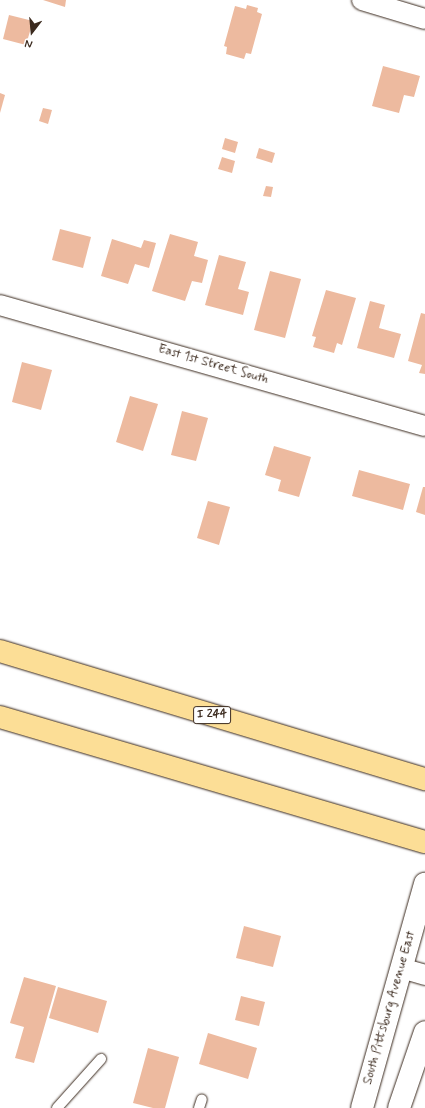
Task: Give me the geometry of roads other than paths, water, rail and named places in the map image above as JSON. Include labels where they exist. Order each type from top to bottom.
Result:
[{"type":"highway","name":"I 244","points":[[0,651],[425,779]]},
{"type":"highway","points":[[0,717],[425,842]]},
{"type":"street","points":[[362,0],[425,18]]},
{"type":"street","name":"East 1st Street South","points":[[0,305],[425,426]]},
{"type":"street","name":"South Pittsburg Avenue East","points":[[362,1108],[425,884]]},
{"type":"street","points":[[401,968],[425,975]]},
{"type":"street","points":[[399,1108],[425,1032]]},
{"type":"lane","points":[[58,1108],[101,1059]]}]
